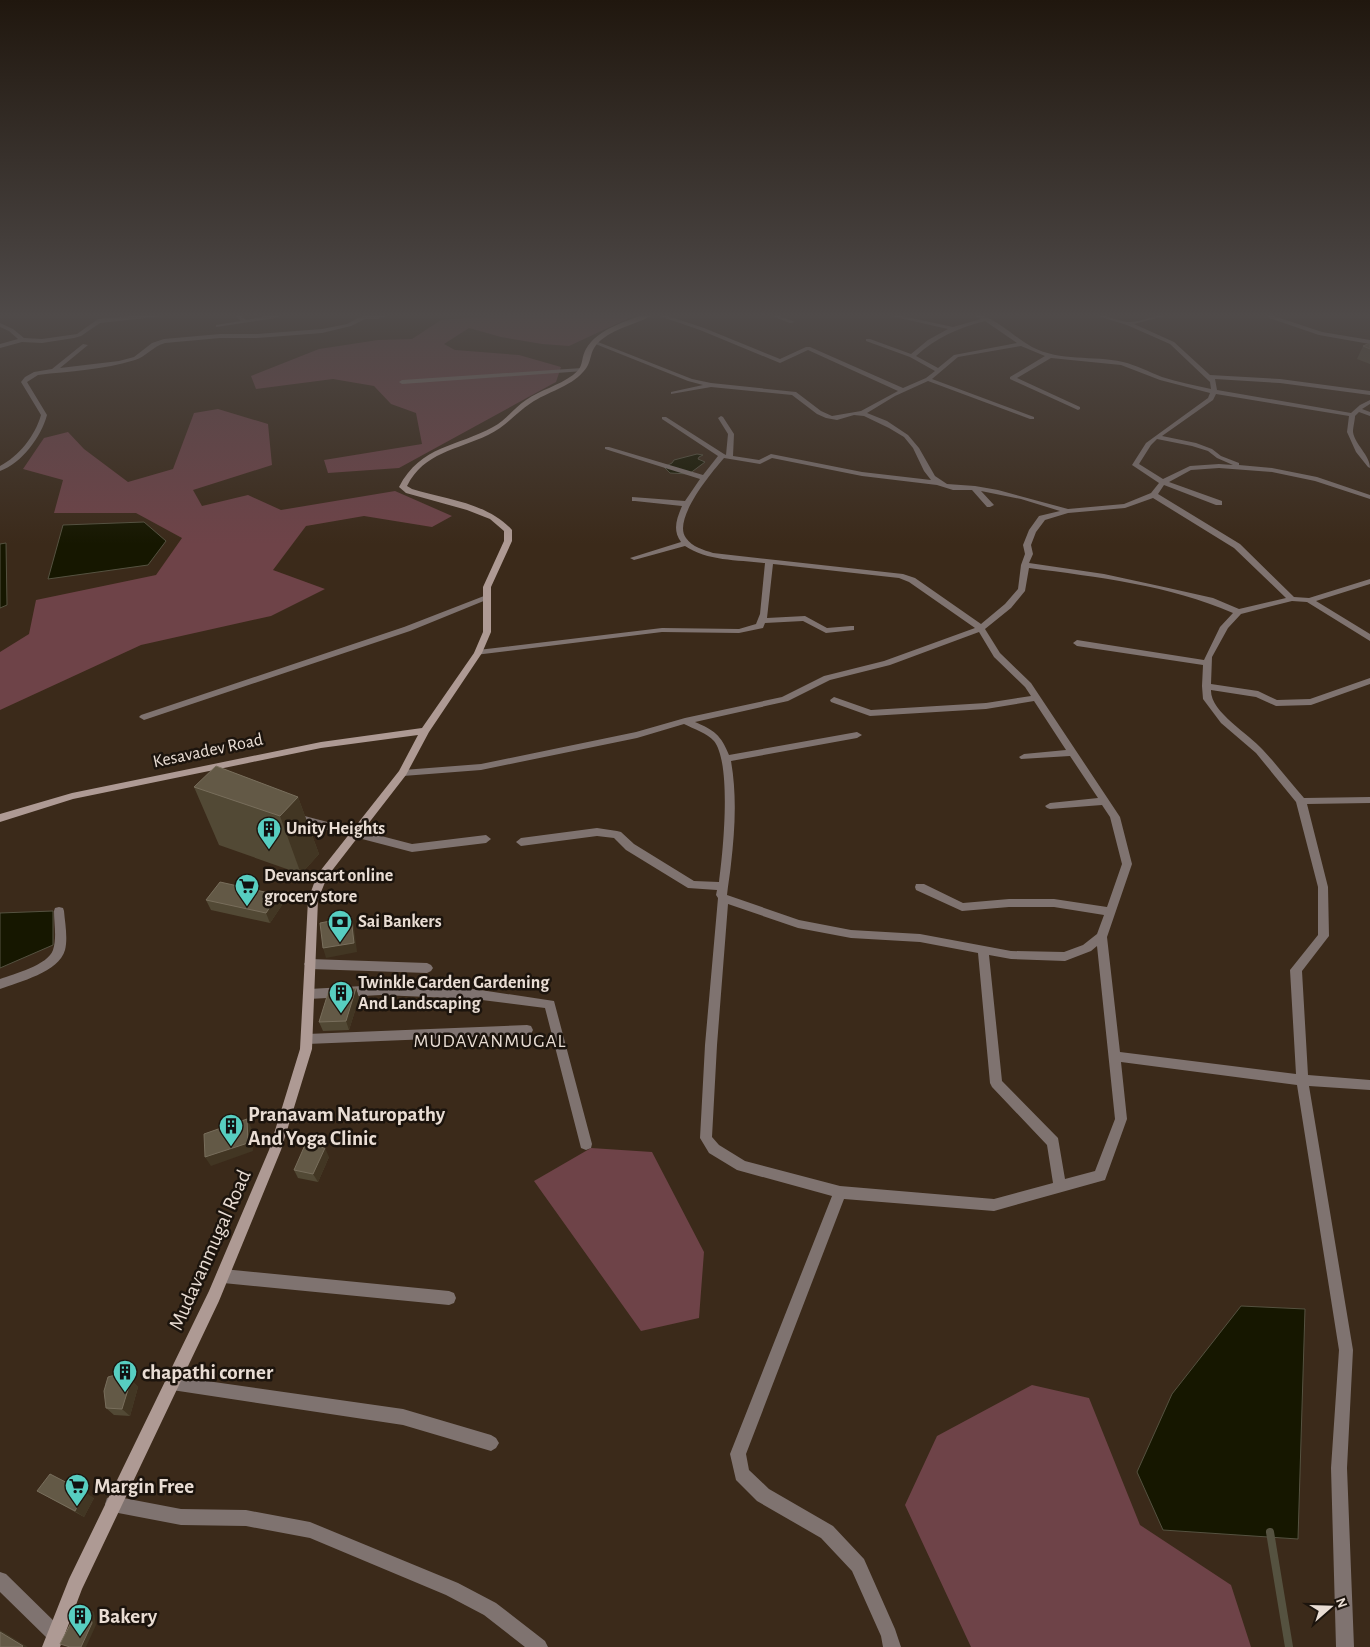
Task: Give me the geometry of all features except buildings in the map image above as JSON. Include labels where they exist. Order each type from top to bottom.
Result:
[{"type":"street","points":[[0,469],[8,465],[36,435],[43,424],[44,414],[29,390]]},
{"type":"street","name":"Mudavanmugal Road","points":[[54,1641],[75,1585],[223,1276],[275,1150],[300,1072],[306,1039],[313,900],[322,875],[403,772],[425,731],[478,653],[487,632],[487,587],[508,541],[508,530],[493,517],[409,491],[404,487],[406,478],[412,470],[425,460],[497,428],[529,400],[550,390]]},
{"type":"street","points":[[673,393],[688,390]]},
{"type":"street","points":[[756,390],[794,394],[803,398],[815,410],[829,418],[862,413],[904,390]]},
{"type":"street","points":[[957,390],[1032,418]]},
{"type":"street","points":[[1038,390],[1078,408]]},
{"type":"street","points":[[1209,390],[1352,415]]},
{"type":"street","points":[[1346,390],[1370,393]]},
{"type":"street","points":[[1214,391],[1211,399],[1148,444],[1135,465],[1163,482],[1219,503]]},
{"type":"street","points":[[1370,402],[1352,415],[1350,432],[1359,452],[1370,466]]},
{"type":"street","points":[[1358,410],[1370,414]]},
{"type":"street","points":[[862,413],[906,436],[918,450],[923,463],[937,482]]},
{"type":"street","points":[[664,418],[725,456],[760,462],[771,456],[862,474],[937,482],[946,486],[974,488],[1046,503],[1068,511]]},
{"type":"street","points":[[685,543],[680,534],[679,521],[702,477],[725,456],[731,434],[721,418]]},
{"type":"street","points":[[1156,437],[1194,444],[1210,450],[1219,457],[1247,468]]},
{"type":"street","points":[[607,448],[702,477]]},
{"type":"street","points":[[403,772],[481,767],[637,735],[685,721],[785,699],[827,678],[887,663],[981,628],[1008,606],[1022,589],[1029,554],[1027,545],[1032,532],[1042,518],[1068,511],[1125,506],[1154,495],[1163,482],[1190,468],[1203,466],[1272,470],[1317,479],[1370,497]]},
{"type":"street","points":[[974,488],[990,505]]},
{"type":"street","points":[[1154,495],[1237,546],[1292,599]]},
{"type":"street","points":[[635,499],[688,504]]},
{"type":"street","points":[[634,558],[685,543],[712,554],[900,576],[912,580],[981,628],[997,655],[1028,685],[1115,818],[1128,864],[1102,937],[1121,1119],[1100,1176],[994,1205],[840,1192],[742,1166],[714,1150],[706,1138],[710,1045],[730,805],[725,759],[720,743],[711,733],[685,721]]},
{"type":"street","points":[[478,653],[662,630],[739,631],[760,626],[770,562]]},
{"type":"street","points":[[1026,565],[1104,576],[1164,589],[1210,600],[1238,612]]},
{"type":"street","points":[[1345,1647],[1339,1468],[1346,1350],[1302,1080],[1296,970],[1324,936],[1323,887],[1301,801],[1258,751],[1224,721],[1206,696],[1206,686],[1208,657],[1224,627],[1238,612],[1292,599],[1310,600],[1370,581]]},
{"type":"street","points":[[144,717],[407,629],[487,598]]},
{"type":"street","points":[[1310,600],[1370,638]]},
{"type":"street","points":[[762,621],[805,618],[826,631],[851,628]]},
{"type":"street","points":[[1077,642],[1207,664]]},
{"type":"street","points":[[1206,686],[1258,694],[1276,703],[1311,702],[1370,681]]},
{"type":"street","points":[[834,700],[870,713],[986,706],[1037,698]]},
{"type":"street","name":"Kesavadev Road","points":[[0,818],[72,796],[321,744],[425,731]]},
{"type":"street","points":[[725,759],[857,735]]},
{"type":"street","points":[[1024,757],[1073,752]]},
{"type":"street","points":[[1301,801],[1370,800]]},
{"type":"street","points":[[1050,806],[1104,801]]},
{"type":"street","points":[[281,813],[412,848],[486,839]]},
{"type":"street","points":[[521,842],[597,832],[617,835],[630,847],[692,885],[723,892],[798,924],[851,934],[920,938],[1011,955],[1065,957],[1087,948],[1102,937]]},
{"type":"street","points":[[920,887],[962,907],[1009,903],[1054,903],[1111,912]]},
{"type":"street","points":[[0,984],[41,967],[58,954],[59,910]]},
{"type":"street","points":[[983,951],[996,1083],[1053,1142],[1060,1187]]},
{"type":"street","points":[[310,964],[427,968]]},
{"type":"street","points":[[309,994],[381,990],[465,993],[550,1004],[586,1144]]},
{"type":"street","points":[[306,1039],[527,1030]]},
{"type":"street","points":[[1114,1056],[1302,1080],[1370,1085]]},
{"type":"street","points":[[840,1192],[738,1454],[742,1474],[763,1495],[827,1532],[858,1565],[892,1647]]},
{"type":"street","points":[[223,1276],[449,1298]]},
{"type":"street","points":[[172,1383],[403,1416],[491,1443]]},
{"type":"street","points":[[113,1504],[181,1517],[246,1518],[310,1530],[452,1589],[490,1609],[539,1647]]},
{"type":"street","points":[[0,1580],[54,1641]]},
{"type":"shaded area","points":[[378,390],[542,390],[399,468],[328,473],[324,460],[422,444],[416,413],[391,404]]},
{"type":"shaded area","points":[[218,409],[268,424],[272,465],[193,490],[202,506],[248,495],[281,510],[395,491],[452,516],[432,527],[364,516],[306,526],[273,570],[325,589],[271,616],[141,645],[0,710],[0,652],[29,634],[36,600],[156,575],[182,538],[136,513],[54,513],[63,480],[23,469],[44,438],[68,432],[84,449],[128,482],[173,469],[194,413]]},
{"type":"shaded area","points":[[697,454],[703,455],[698,459],[705,462],[689,474],[670,473],[664,467],[674,460]]},
{"type":"shaded area","points":[[144,522],[166,541],[148,565],[48,579],[63,525]]},
{"type":"shaded area","points":[[6,543],[7,605],[0,608],[0,544]]},
{"type":"shaded area","points":[[53,911],[53,945],[0,968],[0,913]]},
{"type":"shaded area","points":[[591,1148],[652,1152],[704,1252],[699,1318],[641,1331],[534,1181]]},
{"type":"shaded area","points":[[1241,1306],[1305,1309],[1298,1539],[1163,1530],[1137,1472],[1172,1394]]},
{"type":"shaded area","points":[[1032,1385],[1089,1398],[1140,1525],[1231,1585],[1251,1647],[971,1647],[905,1505],[937,1436]]},
{"type":"waterway","points":[[1270,1532],[1289,1647]]},
{"type":"place","name":"Unity Heights","points":[[269,850]]},
{"type":"place","name":"Devanscart online grocery store","points":[[247,907]]},
{"type":"place","name":"Sai Bankers","points":[[340,943]]},
{"type":"place","name":"Twinkle Garden Gardening And Landscaping","points":[[341,1014]]},
{"type":"place","name":"Pranavam Naturopathy And Yoga Clinic","points":[[231,1147]]},
{"type":"place","name":"chapathi corner","points":[[125,1393]]},
{"type":"place","name":"Margin Free","points":[[77,1507]]},
{"type":"place","name":"Bakery","points":[[80,1637]]},
{"type":"district","name":"MUDAVANMUGAL","points":[[490,1041]]}]
